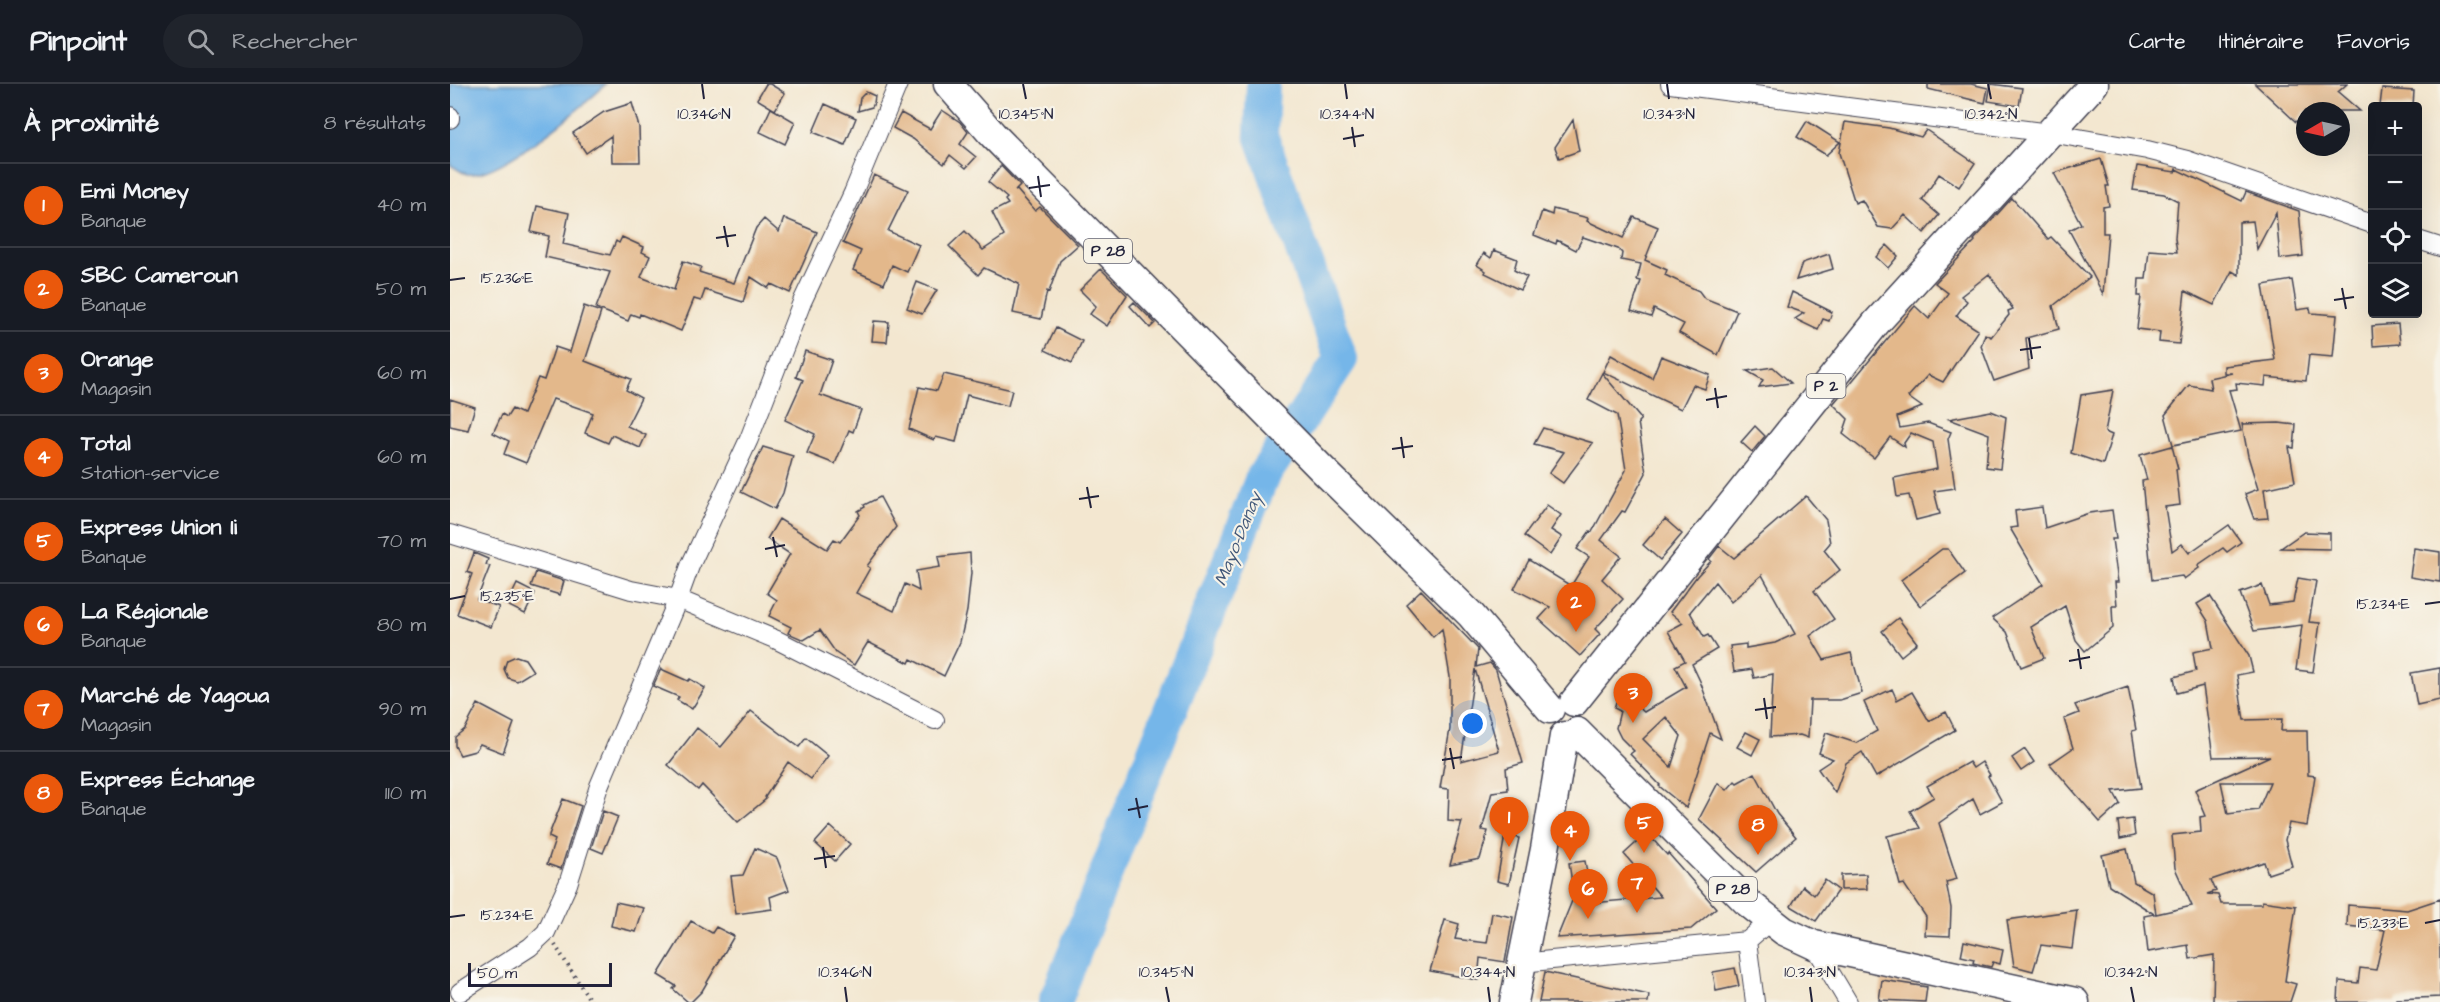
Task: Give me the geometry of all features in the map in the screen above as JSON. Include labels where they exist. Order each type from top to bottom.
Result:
[{"type":"main road","name":"P 28","points":[[948,84],[993,135],[1321,468],[1562,705]]},
{"type":"main road","name":"P 2","points":[[1562,705],[1876,323],[2094,84]]},
{"type":"main road","points":[[1514,1002],[1571,734],[1584,720],[1580,706],[1562,705]]},
{"type":"main road","name":"P 28","points":[[1571,734],[1668,822],[1710,867],[1784,931],[1814,945],[2075,1002]]},
{"type":"street","points":[[460,992],[530,947],[546,932],[568,884],[599,786],[690,566],[749,439],[802,302],[853,193],[898,84]]},
{"type":"street","points":[[1671,84],[2049,133],[2147,150],[2187,160],[2368,222]]},
{"type":"street","points":[[450,534],[631,590],[678,599],[777,640],[935,720]]},
{"type":"street","points":[[1521,963],[1747,941],[1770,921]]},
{"type":"street","points":[[1747,941],[1755,1002]]},
{"type":"street","points":[[1814,945],[1848,1002]]},
{"type":"path","points":[[546,932],[591,1002]]},
{"type":"water","points":[[450,84],[606,84],[561,123],[519,154],[481,172],[467,174],[450,165]]},
{"type":"building","points":[[766,84],[785,93],[775,110],[757,99]]},
{"type":"building","points":[[1928,84],[1971,84],[1988,88],[1985,103],[1928,89]]},
{"type":"building","points":[[1991,84],[2022,88],[2019,106],[1988,101]]},
{"type":"building","points":[[2255,84],[2347,84],[2338,92],[2350,102],[2296,102],[2296,122]]},
{"type":"building","points":[[2382,89],[2414,91],[2413,102],[2380,102]]},
{"type":"building","points":[[866,92],[875,96],[874,103],[872,107],[858,111],[860,98]]},
{"type":"building","points":[[2350,102],[2360,111],[2350,111]]},
{"type":"building","points":[[632,103],[639,127],[640,162],[612,162],[611,136],[586,153],[573,133],[604,112]]},
{"type":"building","points":[[825,104],[856,118],[845,145],[813,132]]},
{"type":"building","points":[[771,108],[795,122],[785,144],[760,132]]},
{"type":"building","points":[[942,110],[960,122],[968,132],[960,144],[976,157],[966,168],[950,155],[944,164],[913,139],[893,128],[901,113],[930,129]]},
{"type":"building","points":[[1573,120],[1579,151],[1559,158],[1555,147]]},
{"type":"building","points":[[1807,121],[1840,142],[1826,155],[1797,137]]},
{"type":"building","points":[[1845,122],[1889,128],[1921,137],[1926,130],[1975,163],[1959,187],[1939,174],[1922,200],[1939,215],[1924,233],[1905,215],[1892,229],[1878,227],[1862,200],[1855,203],[1839,153]]},
{"type":"building","points":[[2101,159],[2109,186],[2106,186],[2109,206],[2103,207],[2103,233],[2108,233],[2103,294],[2069,230],[2081,224],[2054,173]]},
{"type":"building","points":[[1001,166],[1020,186],[1015,191],[1017,190],[1035,211],[1040,207],[1078,245],[1060,261],[1049,292],[1047,291],[1041,319],[1013,313],[1019,284],[984,268],[978,275],[949,246],[965,231],[983,250],[1004,236],[992,212],[1008,204],[1005,200],[1007,198],[988,182]]},
{"type":"building","points":[[2137,166],[2175,172],[2176,169],[2242,201],[2246,192],[2299,211],[2303,256],[2280,259],[2276,213],[2257,249],[2253,221],[2239,222],[2239,275],[2232,271],[2214,305],[2185,291],[2179,344],[2159,342],[2160,332],[2137,329],[2141,296],[2138,296],[2139,279],[2146,279],[2149,250],[2177,252],[2175,238],[2178,201],[2164,194],[2133,190]]},
{"type":"building","points":[[874,175],[908,190],[888,231],[919,245],[907,272],[892,265],[884,284],[853,270],[861,251],[843,243]]},
{"type":"building","points":[[2012,198],[2048,239],[2051,237],[2090,277],[2053,306],[2059,329],[2026,338],[2029,369],[1994,381],[1981,346],[1985,334],[1991,337],[2009,315],[2008,311],[2013,309],[1989,274],[1961,296],[1967,301],[1956,316],[1978,330],[1943,382],[1928,375],[1908,397],[1922,407],[1897,417],[1900,428],[1928,423],[1951,432],[1948,439],[1955,488],[1934,491],[1940,514],[1916,520],[1909,495],[1897,497],[1894,478],[1937,469],[1933,442],[1911,433],[1904,443],[1905,447],[1890,437],[1874,458],[1843,434],[1848,419],[1833,404],[1915,306],[1929,319],[1948,293],[1935,283]]},
{"type":"building","points":[[537,206],[569,213],[563,244],[610,255],[616,241],[619,243],[622,237],[644,247],[642,252],[650,256],[641,277],[674,290],[683,261],[701,267],[699,272],[734,283],[756,228],[764,219],[779,232],[784,218],[817,232],[790,293],[771,284],[768,288],[751,277],[743,302],[705,290],[701,301],[694,299],[681,331],[640,314],[639,317],[631,314],[628,321],[596,308],[610,272],[545,257],[549,236],[531,232]]},
{"type":"building","points":[[1553,209],[1588,218],[1587,221],[1623,238],[1634,217],[1658,227],[1645,260],[1667,270],[1665,275],[1699,291],[1704,298],[1737,311],[1718,355],[1679,333],[1684,324],[1654,309],[1651,317],[1631,311],[1641,281],[1637,280],[1641,264],[1621,260],[1622,253],[1618,249],[1583,237],[1576,250],[1557,240],[1556,244],[1534,235],[1542,211],[1552,215]]},
{"type":"building","points":[[1887,245],[1898,256],[1888,268],[1876,257]]},
{"type":"building","points":[[1494,250],[1517,259],[1514,270],[1527,277],[1520,290],[1485,273],[1486,271],[1477,265],[1484,253],[1491,258]]},
{"type":"building","points":[[1829,254],[1833,269],[1796,280],[1802,263]]},
{"type":"building","points":[[1101,269],[1127,295],[1107,326],[1090,314],[1096,306],[1080,290]]},
{"type":"building","points":[[2292,280],[2297,310],[2310,308],[2311,313],[2337,315],[2333,357],[2309,355],[2306,381],[2266,377],[2265,386],[2236,383],[2237,389],[2229,390],[2241,431],[2173,445],[2165,415],[2189,385],[2211,389],[2209,378],[2232,373],[2224,373],[2224,366],[2275,360],[2263,285]]},
{"type":"building","points":[[917,282],[937,290],[922,314],[907,308]]},
{"type":"building","points":[[1792,292],[1832,312],[1829,321],[1823,319],[1818,330],[1795,319],[1804,313],[1787,307]]},
{"type":"building","points":[[1134,302],[1155,323],[1150,328],[1130,306]]},
{"type":"building","points":[[584,306],[601,312],[585,361],[631,379],[626,390],[641,398],[627,426],[646,435],[640,448],[612,435],[608,443],[585,433],[593,413],[553,399],[526,463],[504,454],[509,441],[493,433],[502,414],[507,417],[512,409],[523,414],[538,378],[544,380],[555,347],[570,352]]},
{"type":"building","points":[[874,321],[889,322],[887,342],[872,341]]},
{"type":"building","points":[[2398,324],[2400,344],[2373,346],[2372,326]]},
{"type":"building","points":[[1056,328],[1082,341],[1072,363],[1045,350]]},
{"type":"building","points":[[805,351],[832,360],[820,395],[861,410],[853,432],[849,430],[835,464],[807,453],[815,434],[785,420],[803,380],[796,377]]},
{"type":"building","points":[[1611,355],[1652,378],[1661,356],[1710,375],[1705,389],[1693,385],[1681,409],[1603,372]]},
{"type":"building","points":[[1773,367],[1791,383],[1759,387],[1763,380],[1747,371]]},
{"type":"building","points":[[1602,373],[1641,419],[1638,422],[1646,473],[1625,512],[1622,511],[1601,540],[1621,556],[1602,579],[1623,599],[1595,629],[1600,634],[1580,656],[1539,619],[1550,607],[1514,589],[1529,560],[1571,586],[1589,557],[1577,549],[1590,531],[1592,532],[1626,470],[1617,415],[1588,400]]},
{"type":"building","points":[[944,374],[1012,390],[1008,406],[967,395],[956,442],[936,437],[934,440],[909,429],[919,387],[937,391]]},
{"type":"building","points":[[2113,390],[2105,432],[2112,435],[2103,464],[2071,453],[2081,395]]},
{"type":"building","points":[[450,399],[475,407],[468,430],[450,426]]},
{"type":"building","points":[[1991,411],[2006,417],[2000,469],[1986,467],[1989,434],[1949,419]]},
{"type":"building","points":[[2242,424],[2296,425],[2294,448],[2289,447],[2295,482],[2264,489],[2268,518],[2254,519],[2245,494],[2258,489],[2248,456]]},
{"type":"building","points":[[1755,426],[1765,436],[1752,452],[1741,442]]},
{"type":"building","points":[[1543,428],[1593,443],[1563,483],[1549,473],[1564,452],[1534,444]]},
{"type":"building","points":[[2172,446],[2178,469],[2176,469],[2180,505],[2165,507],[2172,551],[2182,544],[2189,553],[2229,525],[2241,542],[2227,552],[2223,548],[2198,565],[2199,568],[2184,579],[2182,576],[2152,580],[2142,481],[2147,480],[2140,455]]},
{"type":"building","points":[[763,447],[793,456],[783,493],[775,509],[741,492]]},
{"type":"building","points":[[1806,496],[1826,520],[1830,543],[1824,550],[1840,570],[1814,591],[1834,619],[1810,636],[1824,660],[1851,653],[1862,693],[1840,700],[1810,700],[1808,738],[1800,735],[1770,737],[1773,674],[1754,678],[1752,669],[1734,672],[1730,646],[1746,644],[1746,648],[1775,643],[1795,634],[1762,575],[1731,602],[1715,582],[1690,612],[1704,637],[1708,635],[1717,649],[1692,664],[1721,739],[1710,733],[1686,808],[1659,786],[1630,754],[1634,751],[1621,738],[1616,728],[1620,711],[1614,708],[1620,691],[1644,712],[1686,687],[1675,666],[1685,661],[1668,631],[1683,623],[1670,612],[1711,561],[1709,559],[1719,546],[1734,558]],"holes":[[[1666,717],[1681,736],[1671,767],[1643,739]]]},
{"type":"building","points":[[880,497],[896,527],[867,566],[870,568],[856,593],[894,611],[905,584],[919,591],[916,571],[940,567],[938,557],[970,553],[971,573],[967,611],[960,642],[944,676],[911,659],[909,663],[868,642],[854,665],[836,653],[820,630],[804,640],[788,633],[791,627],[769,616],[777,600],[767,593],[790,554],[767,539],[779,519],[827,549],[834,539],[840,542],[860,515],[858,511],[865,507],[864,505]]},
{"type":"building","points":[[1547,505],[1561,515],[1551,530],[1562,537],[1550,555],[1524,536]]},
{"type":"building","points":[[2042,507],[2045,528],[2089,513],[2112,510],[2116,539],[2112,539],[2118,582],[2115,582],[2117,606],[2112,606],[2113,628],[2085,651],[2076,640],[2065,606],[2031,627],[2044,658],[2021,667],[2007,632],[1992,618],[2043,584],[2010,528],[2017,527],[2015,511]]},
{"type":"building","points":[[1665,519],[1682,534],[1660,560],[1643,545]]},
{"type":"building","points":[[2304,532],[2330,533],[2330,549],[2281,548]]},
{"type":"building","points":[[2414,548],[2440,552],[2440,582],[2410,577]]},
{"type":"building","points":[[1942,549],[1948,549],[1965,573],[1920,606],[1901,580]]},
{"type":"building","points":[[474,553],[488,559],[486,565],[490,566],[477,599],[499,607],[491,627],[457,614],[472,574],[467,572]]},
{"type":"building","points":[[536,572],[564,581],[560,595],[531,586]]},
{"type":"building","points":[[2298,578],[2316,581],[2309,622],[2320,623],[2313,672],[2296,670],[2302,625],[2254,631],[2240,593],[2262,585],[2269,605],[2293,602]]},
{"type":"building","points":[[517,584],[535,593],[525,614],[507,605]]},
{"type":"building","points":[[1421,590],[1478,649],[1476,667],[1490,663],[1496,670],[1523,763],[1506,768],[1508,790],[1492,792],[1482,830],[1488,831],[1480,859],[1450,865],[1462,822],[1448,821],[1449,789],[1440,788],[1450,729],[1450,677],[1442,629],[1433,637],[1406,604]],"holes":[[[1475,669],[1499,751],[1461,761]]]},
{"type":"building","points":[[2210,596],[2249,656],[2253,672],[2237,675],[2244,720],[2282,719],[2281,731],[2307,731],[2308,775],[2315,776],[2307,826],[2289,823],[2285,840],[2292,866],[2268,874],[2264,862],[2211,880],[2216,891],[2207,894],[2218,895],[2221,904],[2262,904],[2262,901],[2296,906],[2285,981],[2296,984],[2290,1002],[2213,1002],[2214,955],[2190,959],[2188,945],[2148,952],[2144,916],[2154,914],[2109,885],[2102,855],[2127,849],[2134,882],[2153,893],[2156,914],[2192,906],[2175,868],[2172,835],[2201,832],[2200,817],[2206,816],[2195,790],[2270,756],[2213,757],[2203,686],[2177,693],[2174,677],[2196,671],[2193,652],[2213,648],[2208,621],[2197,604]],"holes":[[[2221,782],[2270,782],[2258,810],[2228,814]]]},
{"type":"building","points":[[1898,618],[1917,643],[1901,656],[1882,631]]},
{"type":"building","points":[[516,656],[525,659],[533,671],[517,681],[508,678],[504,669],[507,660]]},
{"type":"building","points":[[2440,668],[2440,700],[2417,705],[2411,673]]},
{"type":"building","points":[[661,669],[688,681],[690,679],[705,688],[692,709],[677,700],[679,697],[653,686]]},
{"type":"building","points":[[2128,687],[2136,730],[2132,731],[2141,788],[2113,791],[2120,804],[2100,822],[2050,764],[2073,748],[2064,719],[2079,713],[2075,705]]},
{"type":"building","points":[[1892,689],[1897,700],[1912,692],[1929,721],[1946,712],[1955,730],[1876,777],[1862,752],[1846,763],[1835,793],[1818,769],[1833,759],[1819,753],[1826,733],[1856,743],[1877,731],[1864,702]]},
{"type":"building","points":[[478,704],[514,723],[503,753],[480,744],[475,751],[460,755],[455,746],[455,737],[465,729]]},
{"type":"building","points":[[751,711],[799,747],[806,738],[828,756],[811,779],[788,762],[765,797],[766,799],[738,822],[702,785],[698,790],[668,765],[697,728],[721,747]]},
{"type":"building","points":[[1746,732],[1760,739],[1752,755],[1737,747]]},
{"type":"building","points":[[2025,749],[2034,762],[2021,771],[2012,758]]},
{"type":"building","points":[[1969,762],[1973,768],[1982,762],[2002,802],[1980,814],[1973,799],[1939,823],[1957,879],[1946,882],[1951,908],[1950,936],[1925,935],[1926,917],[1904,884],[1900,885],[1887,836],[1920,828],[1910,811],[1934,797],[1927,786]]},
{"type":"building","points":[[1755,773],[1777,814],[1796,837],[1756,872],[1699,819],[1718,783],[1727,790],[1735,781],[1737,783]]},
{"type":"building","points":[[563,799],[581,806],[561,869],[547,864],[555,840],[549,835]]},
{"type":"building","points":[[603,811],[618,817],[603,853],[591,848]]},
{"type":"building","points":[[2133,819],[2135,836],[2120,839],[2118,821]]},
{"type":"building","points":[[830,826],[850,844],[835,861],[815,843]]},
{"type":"building","points":[[1647,833],[1667,855],[1668,853],[1716,908],[1691,929],[1557,938],[1574,896],[1569,863],[1585,861],[1592,903],[1661,897],[1624,854]]},
{"type":"building","points":[[1505,835],[1519,838],[1509,884],[1497,881]]},
{"type":"building","points":[[755,848],[777,858],[789,890],[770,897],[772,909],[736,914],[731,876],[743,875]]},
{"type":"building","points":[[1866,874],[1867,889],[1841,890],[1841,875]]},
{"type":"building","points":[[1825,880],[1838,890],[1816,921],[1791,906],[1803,886],[1814,895]]},
{"type":"building","points":[[2440,899],[2440,997],[2396,999],[2395,1002],[2338,1002],[2339,981],[2358,983],[2360,968],[2376,970],[2385,930],[2347,926],[2348,905],[2407,910]]},
{"type":"building","points":[[616,902],[644,908],[636,932],[611,926]]},
{"type":"building","points":[[2077,910],[2072,949],[2041,945],[2033,971],[2014,966],[2007,920]]},
{"type":"building","points":[[1492,913],[1513,917],[1505,962],[1480,958],[1478,980],[1430,971],[1445,920],[1459,924],[1455,939],[1487,943]]},
{"type":"building","points":[[691,921],[712,933],[716,927],[734,936],[702,991],[691,1002],[688,1002],[673,989],[676,986],[658,975]]},
{"type":"building","points":[[1964,941],[2003,950],[2000,964],[1993,962],[1991,967],[1973,963],[1974,959],[1961,956]]},
{"type":"building","points":[[1735,968],[1739,986],[1716,991],[1713,972]]},
{"type":"building","points":[[1545,972],[1649,995],[1648,1002],[1539,1002]]},
{"type":"building","points":[[1882,980],[1927,987],[1925,1002],[1879,1000]]},
{"type":"waterway","name":"Mayo-Danay","points":[[1055,1002],[1262,478],[1341,359],[1261,135],[1263,84]]},
{"type":"place","name":"SBC Cameroun","points":[[1576,632]]},
{"type":"place","name":"Orange","points":[[1633,723]]},
{"type":"place","name":"Emi Money","points":[[1509,847]]},
{"type":"place","name":"Express Union Ii","points":[[1644,853]]},
{"type":"place","name":"Express Échange","points":[[1758,855]]},
{"type":"place","name":"Total","points":[[1570,861]]},
{"type":"place","name":"Marché de Yagoua","points":[[1637,913]]},
{"type":"place","name":"La Régionale","points":[[1588,919]]}]
